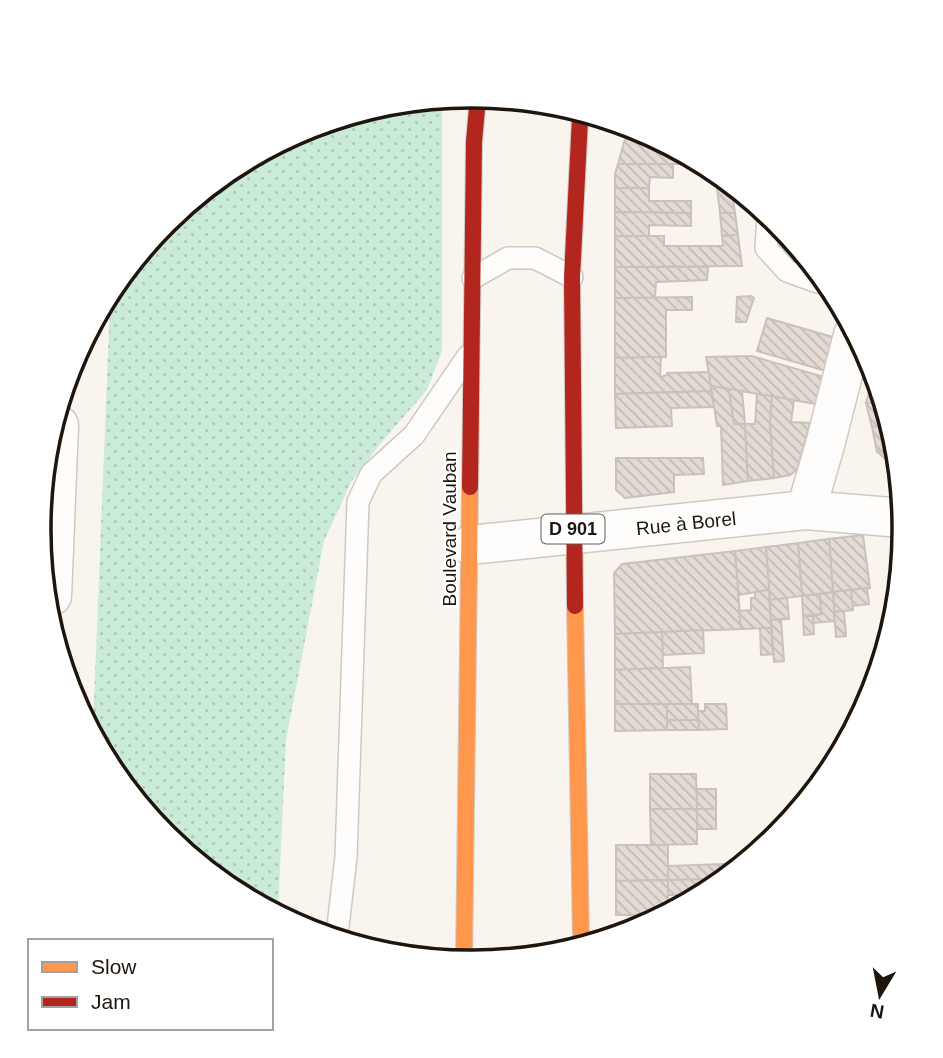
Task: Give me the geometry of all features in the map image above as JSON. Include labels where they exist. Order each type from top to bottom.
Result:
[{"type":"main road","name":"Boulevard Vauban","points":[[464,950],[474,142],[477,108]]},
{"type":"main road","name":"D 901","points":[[580,123],[572,277],[573,536],[581,935]]},
{"type":"street","points":[[806,510],[850,346]]},
{"type":"street","points":[[53,571],[58,453]]},
{"type":"street","name":"Rue à Borel","points":[[470,545],[806,510],[892,517]]},
{"type":"lane","points":[[767,229],[766,248],[787,271],[810,279]]},
{"type":"lane","points":[[473,278],[508,258],[535,258],[572,277]]},
{"type":"lane","points":[[338,928],[346,857],[358,502],[371,474],[414,435],[471,351]]},
{"type":"green space","points":[[442,109],[442,351],[427,390],[351,482],[324,541],[286,740],[278,902],[215,863],[174,827],[122,763],[93,714],[110,315],[138,273],[174,231],[238,179],[285,152],[336,131],[389,116]]},
{"type":"building","points":[[625,139],[633,140],[680,164],[618,164]]},
{"type":"building","points":[[618,164],[673,164],[673,178],[650,177],[649,188],[615,188]]},
{"type":"building","points":[[615,188],[649,188],[649,201],[691,201],[691,213],[615,212]]},
{"type":"building","points":[[717,188],[733,199],[735,213],[720,213]]},
{"type":"building","points":[[615,212],[691,213],[691,226],[649,225],[649,236],[615,236]]},
{"type":"building","points":[[720,213],[735,213],[738,235],[722,236]]},
{"type":"building","points":[[738,235],[742,266],[615,267],[615,236],[664,236],[664,246],[723,246],[722,236]]},
{"type":"building","points":[[615,267],[708,267],[707,280],[656,282],[655,298],[615,298]]},
{"type":"building","points":[[692,297],[692,310],[666,310],[666,357],[615,358],[615,298]]},
{"type":"building","points":[[737,297],[754,298],[746,322],[736,322]]},
{"type":"building","points":[[767,318],[836,338],[826,371],[757,351]]},
{"type":"building","points":[[752,356],[824,377],[816,404],[711,386],[706,357]]},
{"type":"building","points":[[661,357],[660,377],[667,373],[709,372],[711,391],[615,394],[615,358]]},
{"type":"building","points":[[711,386],[729,389],[734,424],[745,424],[748,481],[723,485],[721,426],[717,426]]},
{"type":"building","points":[[729,389],[742,391],[745,424],[734,424]]},
{"type":"building","points":[[711,391],[714,407],[671,408],[672,426],[616,428],[615,394]]},
{"type":"building","points":[[869,392],[873,403],[866,403]]},
{"type":"building","points":[[757,394],[772,396],[770,422],[774,478],[748,481],[745,424],[755,424]]},
{"type":"building","points":[[772,396],[794,400],[791,422],[810,423],[797,470],[790,475],[774,478],[770,422]]},
{"type":"building","points":[[866,403],[873,403],[878,420],[879,426],[872,427]]},
{"type":"building","points":[[879,426],[884,449],[877,452],[872,427]]},
{"type":"building","points":[[884,449],[886,460],[878,452]]},
{"type":"building","points":[[616,458],[703,458],[704,474],[674,475],[674,492],[625,498],[616,490]]},
{"type":"building","points":[[863,535],[870,588],[833,592],[829,539]]},
{"type":"building","points":[[829,539],[833,592],[802,596],[798,543]]},
{"type":"building","points":[[798,543],[802,596],[770,600],[766,547]]},
{"type":"building","points":[[766,547],[769,590],[738,595],[735,551]]},
{"type":"building","points":[[735,551],[741,629],[615,634],[614,573],[622,564]]},
{"type":"building","points":[[867,588],[869,604],[852,606],[851,590]]},
{"type":"building","points":[[769,590],[771,628],[741,629],[739,611],[751,610],[751,598],[755,598],[755,592]]},
{"type":"building","points":[[851,590],[853,610],[834,612],[833,592]]},
{"type":"building","points":[[833,592],[835,621],[814,623],[813,616],[821,614],[820,594]]},
{"type":"building","points":[[820,594],[821,614],[803,616],[802,596]]},
{"type":"building","points":[[787,598],[789,619],[771,620],[770,600]]},
{"type":"building","points":[[844,611],[846,636],[836,637],[834,612]]},
{"type":"building","points":[[803,616],[813,616],[814,634],[804,635]]},
{"type":"building","points":[[781,619],[784,661],[774,662],[771,620]]},
{"type":"building","points":[[760,628],[771,628],[773,654],[761,655]]},
{"type":"building","points":[[703,630],[704,653],[663,655],[662,632]]},
{"type":"building","points":[[662,632],[663,668],[615,670],[615,634]]},
{"type":"building","points":[[690,667],[692,704],[615,704],[615,670]]},
{"type":"building","points":[[615,704],[667,704],[667,730],[615,731]]},
{"type":"building","points":[[667,704],[698,704],[698,720],[667,720]]},
{"type":"building","points":[[705,704],[726,704],[727,729],[699,730],[698,711],[705,711]]},
{"type":"building","points":[[667,720],[698,720],[699,730],[667,730]]},
{"type":"building","points":[[650,774],[696,774],[697,809],[650,809]]},
{"type":"building","points":[[697,789],[716,789],[716,809],[697,809]]},
{"type":"building","points":[[650,809],[697,809],[697,844],[651,845]]},
{"type":"building","points":[[697,809],[716,809],[716,829],[697,829]]},
{"type":"building","points":[[616,845],[668,845],[668,880],[616,881]]},
{"type":"building","points":[[725,864],[705,879],[668,880],[668,866]]},
{"type":"building","points":[[705,879],[678,895],[668,895],[668,880]]},
{"type":"building","points":[[668,880],[668,901],[639,915],[616,915],[616,881]]},
{"type":"traffic: slow","points":[[464,950],[470,487]]},
{"type":"traffic: slow","points":[[575,606],[581,935]]},
{"type":"traffic: jam","points":[[470,487],[474,142],[477,108]]},
{"type":"traffic: jam","points":[[575,606],[572,277],[580,123]]}]
